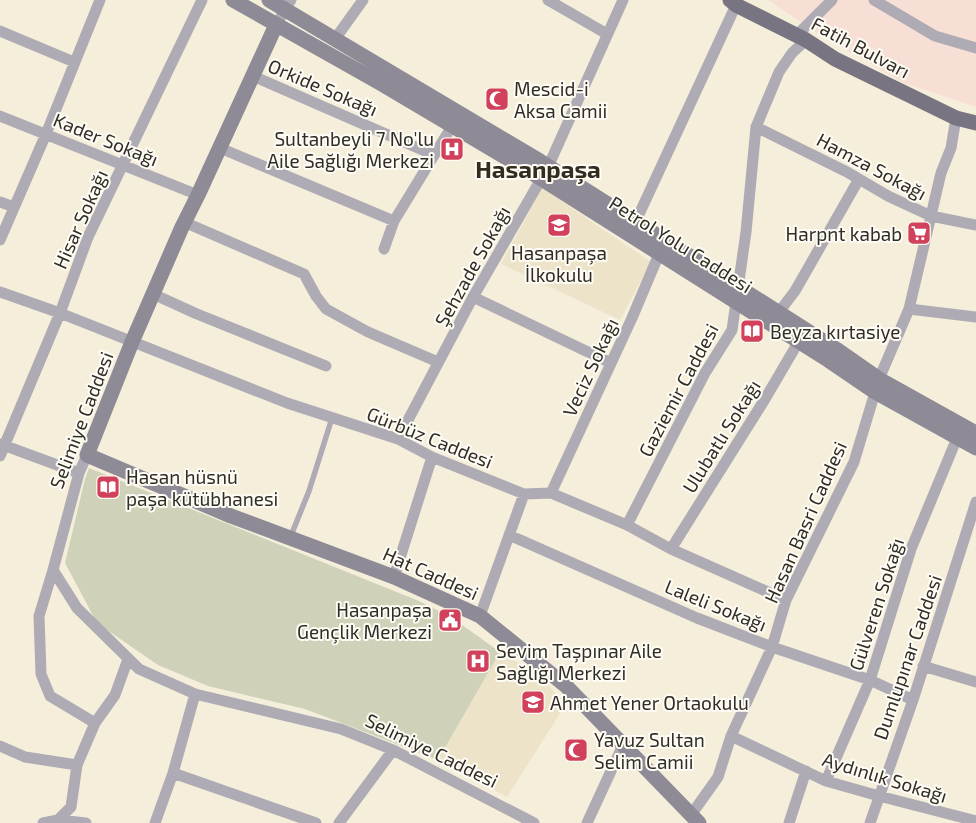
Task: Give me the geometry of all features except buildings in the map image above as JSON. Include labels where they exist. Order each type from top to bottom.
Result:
[{"type":"main road","name":"Petrol Yolu Caddesi","points":[[233,0],[452,126],[545,173],[635,223],[836,348],[877,385],[957,438],[976,448]]},
{"type":"main road","name":"Petrol Yolu Caddesi","points":[[269,0],[288,5],[335,40],[545,173],[659,254],[798,341],[877,385],[976,433]]},
{"type":"main road","name":"Fatih Bulvarı","points":[[733,2],[801,37],[835,58],[956,118],[976,123]]},
{"type":"main road","name":"Selimiye Caddesi","points":[[87,455],[132,342],[184,222],[276,26]]},
{"type":"main road","name":"Hat Caddesi","points":[[87,455],[231,516],[394,577],[480,616],[566,686],[695,819]]},
{"type":"street","points":[[0,240],[46,134],[100,0]]},
{"type":"street","name":"Hisar Sokağı","points":[[1,448],[60,312],[88,237],[202,0]]},
{"type":"street","points":[[335,40],[363,0]]},
{"type":"street","points":[[548,0],[607,34]]},
{"type":"street","name":"Şehzade Sokağı","points":[[398,439],[473,297],[545,173],[624,0]]},
{"type":"street","name":"Gaziemir Caddesi","points":[[627,525],[706,373],[732,330],[746,232],[756,127],[779,72],[801,37],[832,0]]},
{"type":"street","points":[[874,0],[935,36],[976,48]]},
{"type":"street","points":[[635,223],[733,2]]},
{"type":"street","points":[[276,26],[288,5]]},
{"type":"street","points":[[0,31],[74,62]]},
{"type":"street","name":"Orkide Sokağı","points":[[253,76],[434,155]]},
{"type":"street","name":"Kader Sokağı","points":[[0,116],[198,195]]},
{"type":"street","name":"Hasan Basri Caddesi","points":[[695,819],[718,777],[730,736],[772,647],[786,600],[854,462],[877,385],[909,309],[941,173],[951,148],[956,118]]},
{"type":"street","points":[[384,250],[394,221],[452,126]]},
{"type":"street","name":"Hamza Sokağı","points":[[756,127],[804,149],[888,196],[931,216],[976,225]]},
{"type":"street","points":[[220,148],[394,221]]},
{"type":"street","points":[[779,312],[795,291],[859,179]]},
{"type":"street","points":[[0,202],[14,207]]},
{"type":"street","points":[[184,222],[304,274],[316,296],[326,309],[368,332],[438,362]]},
{"type":"street","name":"Veciz Sokağı","points":[[552,493],[632,318],[659,254]]},
{"type":"street","name":"Gürbüz Caddesi","points":[[0,292],[60,312],[287,403],[398,439],[432,457],[524,494],[552,493],[627,525],[671,549],[786,600]]},
{"type":"street","points":[[153,294],[197,314],[326,366]]},
{"type":"street","points":[[473,297],[611,362]]},
{"type":"street","points":[[909,309],[976,317]]},
{"type":"street","name":"Ulubatlı Sokağı","points":[[671,549],[765,400],[798,341]]},
{"type":"street","name":"Gülveren Sokağı","points":[[826,780],[870,680],[911,549],[957,438]]},
{"type":"street","points":[[1,448],[79,473]]},
{"type":"street","name":"Selimiye Caddesi","points":[[87,455],[79,473],[53,570],[77,608],[128,660],[139,669],[194,694],[341,729],[393,750],[534,823]]},
{"type":"street","points":[[394,577],[432,457]]},
{"type":"street","points":[[480,616],[524,494]]},
{"type":"street","name":"Dumlupınar Caddesi","points":[[870,823],[913,700],[976,502]]},
{"type":"street","name":"Laleli Sokağı","points":[[509,535],[697,618],[772,647],[870,680],[913,700]]},
{"type":"street","points":[[53,570],[39,616],[41,674],[50,696],[95,722]]},
{"type":"street","points":[[58,820],[72,807],[77,765],[95,722],[115,696],[128,660]]},
{"type":"street","points":[[924,666],[976,682]]},
{"type":"street","points":[[155,823],[173,772],[194,694]]},
{"type":"street","name":"Aydınlık Sokağı","points":[[730,736],[826,780],[976,821]]},
{"type":"street","points":[[587,823],[623,745]]},
{"type":"street","points":[[0,746],[25,757],[77,765]]},
{"type":"street","points":[[339,823],[393,750]]},
{"type":"street","points":[[789,823],[806,771]]},
{"type":"street","points":[[173,772],[316,823]]},
{"type":"street","points":[[43,823],[58,820],[86,823]]},
{"type":"lane","points":[[290,538],[309,491],[332,418]]},
{"type":"shaded area","points":[[768,0],[976,0],[976,107],[904,83],[817,33]]},
{"type":"shaded area","name":"Hasanpaşa İlkokulu","points":[[542,188],[651,262],[620,320],[501,264]]},
{"type":"shaded area","points":[[500,652],[538,675],[566,704],[507,797],[438,760]]},
{"type":"green space","points":[[89,468],[419,601],[451,617],[500,652],[438,760],[305,709],[208,686],[158,665],[97,623],[65,563]]},
{"type":"place","name":"Mescid-i Aksa Camii","points":[[497,99]]},
{"type":"place","name":"Sultanbeyli 7 No'lu Aile Sağlığı Merkezi","points":[[452,149]]},
{"type":"place","name":"Hasanpaşa İlkokulu","points":[[559,225]]},
{"type":"place","name":"Harpnt kabab","points":[[919,233]]},
{"type":"place","name":"Beyza kırtasiye","points":[[752,331]]},
{"type":"place","name":"Hasan hüsnü paşa kütübhanesi","points":[[108,487]]},
{"type":"place","name":"Hasanpaşa Gençlik Merkezi","points":[[450,620]]},
{"type":"place","name":"Sevim Taşpınar Aile Sağlığı Merkezi","points":[[478,661]]},
{"type":"place","name":"Ahmet Yener Ortaokulu","points":[[533,702]]},
{"type":"place","name":"Yavuz Sultan Selim Camii","points":[[576,750]]},
{"type":"district","name":"Hasanpaşa","points":[[538,168]]}]
